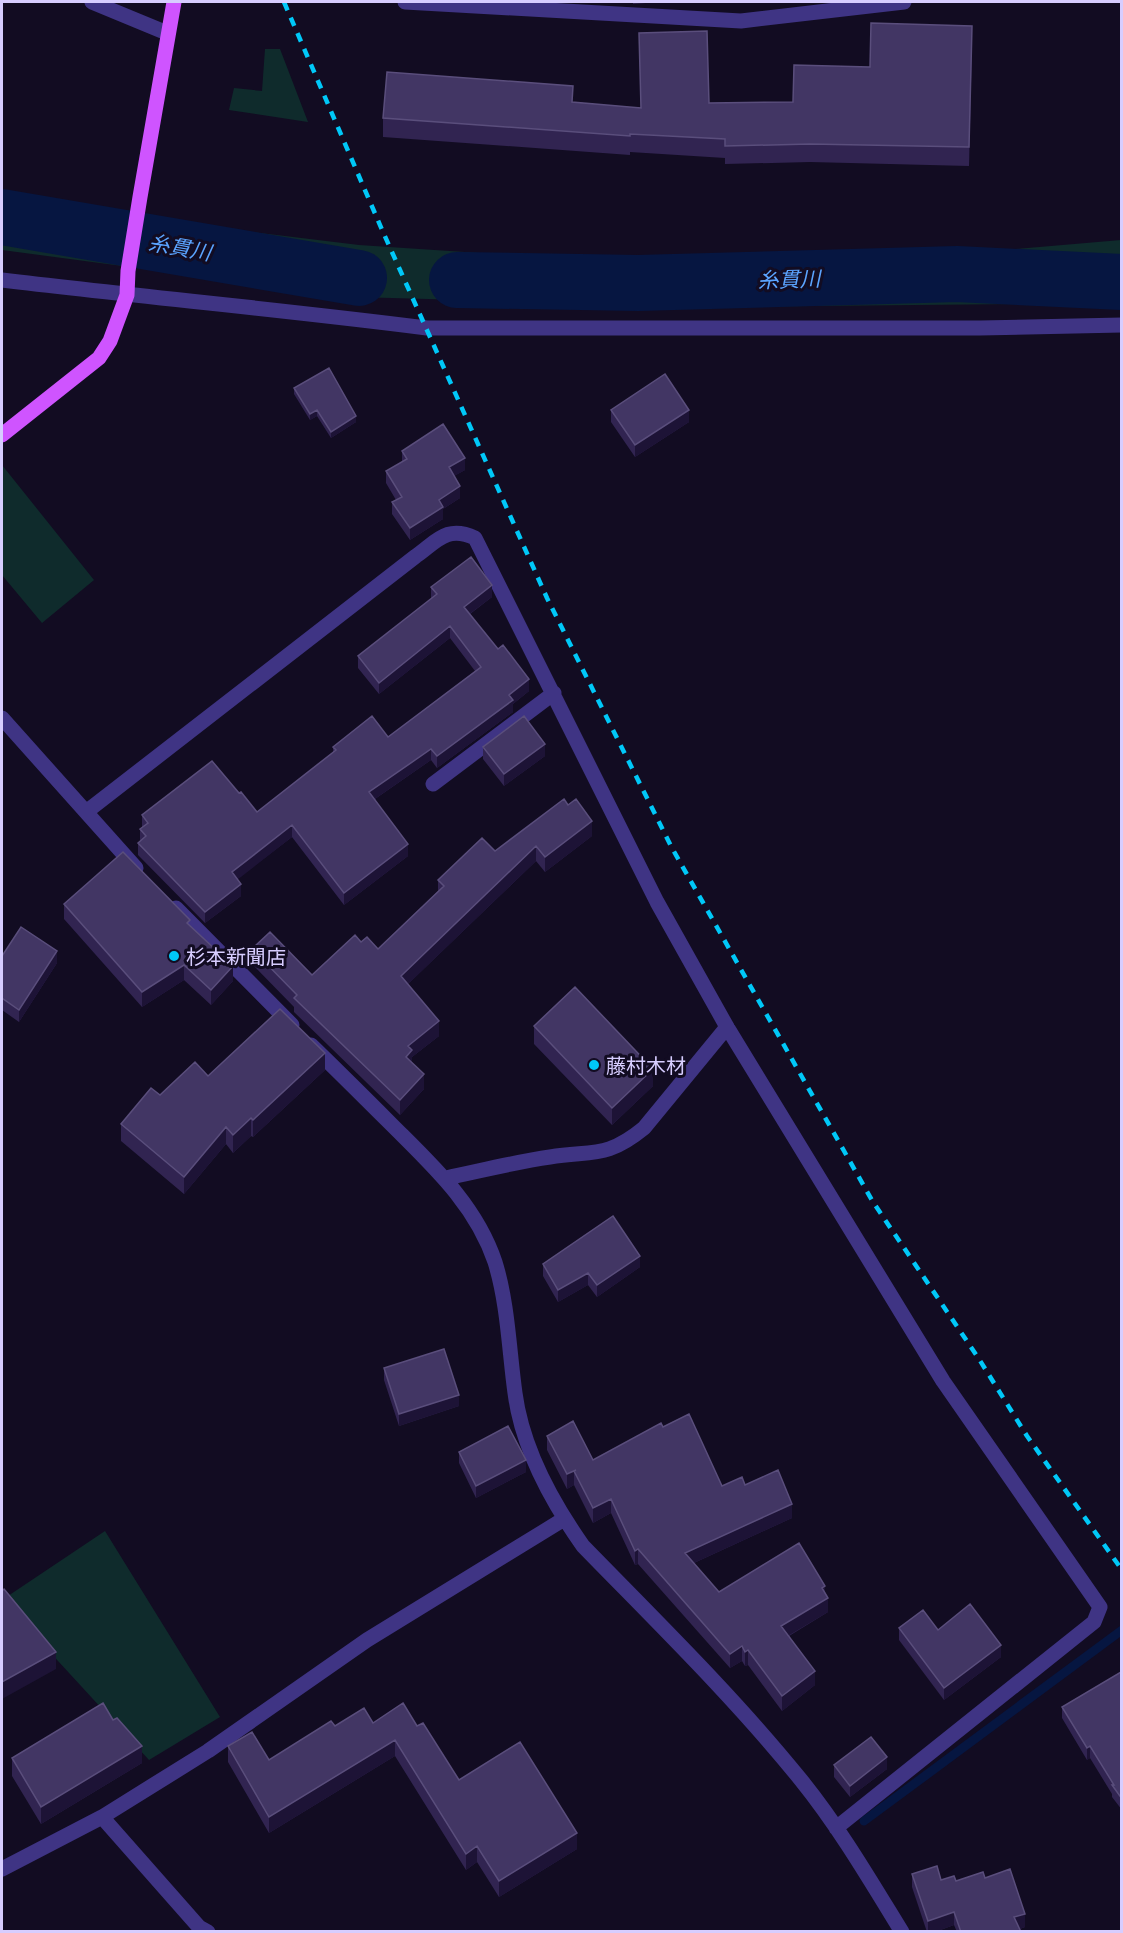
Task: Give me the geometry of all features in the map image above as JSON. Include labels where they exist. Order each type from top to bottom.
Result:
[{"type":"main road","points":[[2,435],[99,358],[110,341],[127,295],[128,271],[174,2]]},
{"type":"street","points":[[92,2],[167,33]]},
{"type":"street","points":[[405,2],[741,21],[904,2]]},
{"type":"street","points":[[2,280],[427,328],[1122,326]]},
{"type":"street","points":[[86,812],[416,556],[450,532],[463,532],[474,538],[554,693],[657,902],[727,1027],[943,1381],[1100,1607],[1094,1622],[836,1828]]},
{"type":"street","points":[[433,784],[554,693]]},
{"type":"street","points":[[2,718],[149,881]]},
{"type":"street","points":[[166,898],[446,1178],[466,1205],[495,1263],[509,1331],[515,1395],[524,1432],[564,1519],[583,1546],[737,1705],[802,1780],[836,1828],[902,1932]]},
{"type":"street","points":[[446,1178],[551,1156],[595,1153],[612,1149],[644,1128],[727,1027]]},
{"type":"street","points":[[3,1864],[102,1817],[208,1751],[367,1640],[564,1519]]},
{"type":"street","points":[[102,1817],[199,1927],[208,1932]]},
{"type":"green space","points":[[265,49],[280,49],[308,122],[229,110],[234,88],[262,91]]},
{"type":"green space","points":[[2,191],[121,218],[155,220],[359,245],[511,255],[707,256],[968,253],[1121,240],[1122,303],[721,307],[355,297],[2,250]]},
{"type":"green space","points":[[2,465],[94,580],[42,623],[2,575]]},
{"type":"green space","points":[[105,1531],[220,1717],[149,1760],[2,1600]]},
{"type":"building","points":[[871,23],[972,26],[969,147],[810,144],[725,146],[725,139],[630,134],[630,136],[383,118],[387,72],[573,86],[572,102],[641,108],[639,33],[707,31],[709,103],[793,102],[794,65],[870,67]]},
{"type":"building","points":[[329,368],[356,416],[331,432],[317,410],[310,414],[294,388]]},
{"type":"building","points":[[665,374],[689,410],[635,445],[611,410]]},
{"type":"building","points":[[443,424],[465,458],[449,467],[460,486],[439,500],[443,507],[410,528],[392,502],[402,497],[386,471],[407,459],[402,451]]},
{"type":"building","points":[[471,557],[492,585],[464,607],[498,649],[503,645],[529,679],[509,695],[513,700],[437,756],[431,749],[369,792],[408,844],[344,893],[292,825],[232,872],[241,884],[205,912],[138,843],[146,836],[140,829],[148,823],[142,815],[212,761],[257,812],[336,750],[333,747],[372,716],[388,737],[481,667],[450,626],[379,683],[358,656],[437,594],[431,587]]},
{"type":"building","points":[[524,716],[545,744],[504,774],[483,747]]},
{"type":"building","points":[[564,799],[568,805],[576,799],[592,821],[545,857],[536,846],[401,976],[439,1021],[408,1046],[412,1050],[406,1057],[424,1074],[400,1100],[294,998],[297,995],[252,949],[270,932],[312,975],[355,935],[361,942],[367,937],[378,949],[444,886],[438,880],[482,838],[495,851]]},
{"type":"building","points":[[123,852],[190,920],[187,923],[233,966],[211,990],[184,965],[142,992],[64,904]]},
{"type":"building","points":[[21,927],[57,951],[19,1010],[2,998],[2,956]]},
{"type":"building","name":"藤村木材","points":[[575,987],[653,1069],[612,1108],[534,1026]]},
{"type":"building","points":[[280,1009],[325,1053],[253,1120],[251,1118],[233,1135],[226,1127],[184,1177],[121,1124],[151,1088],[160,1095],[195,1062],[208,1076]]},
{"type":"building","points":[[613,1216],[640,1256],[597,1285],[588,1273],[558,1290],[543,1264]]},
{"type":"building","points":[[444,1349],[459,1395],[399,1414],[384,1368]]},
{"type":"building","points":[[689,1414],[722,1486],[742,1477],[745,1485],[778,1470],[792,1504],[685,1553],[719,1592],[799,1543],[825,1586],[822,1588],[828,1598],[781,1626],[815,1671],[782,1696],[748,1650],[745,1652],[742,1646],[730,1654],[638,1549],[635,1551],[611,1499],[593,1508],[574,1471],[576,1470],[567,1474],[547,1436],[573,1421],[593,1460],[661,1423],[663,1427]]},
{"type":"building","points":[[508,1426],[526,1460],[476,1486],[459,1452]]},
{"type":"building","points":[[4,1589],[56,1652],[2,1682],[2,1591]]},
{"type":"building","points":[[970,1604],[1001,1645],[944,1688],[899,1628],[923,1610],[938,1630]]},
{"type":"building","points":[[1121,1672],[1122,1799],[1090,1746],[1087,1748],[1062,1707]]},
{"type":"building","points":[[103,1703],[113,1720],[117,1718],[142,1746],[41,1807],[12,1758]]},
{"type":"building","points":[[403,1703],[417,1726],[423,1723],[459,1780],[520,1742],[577,1833],[499,1881],[477,1846],[466,1854],[395,1740],[269,1817],[228,1746],[252,1732],[269,1760],[331,1721],[335,1726],[364,1708],[373,1723]]},
{"type":"building","points":[[871,1737],[887,1757],[850,1786],[834,1765]]},
{"type":"building","points":[[937,1866],[941,1880],[954,1876],[956,1881],[983,1872],[985,1878],[1010,1869],[1025,1914],[1014,1917],[1021,1932],[961,1932],[954,1912],[928,1921],[912,1874]]},
{"type":"waterway","name":"糸貫川","points":[[2,217],[359,278]]},
{"type":"waterway","name":"糸貫川","points":[[457,280],[638,283],[957,274],[1122,282]]},
{"type":"waterway","points":[[864,1821],[1122,1630]]},
{"type":"railway","points":[[284,2],[383,232],[547,598],[672,848],[873,1202],[979,1359],[1027,1436],[1122,1570]]},
{"type":"place","name":"杉本新聞店","points":[[174,956]]},
{"type":"place","name":"藤村木材","points":[[594,1065]]}]
